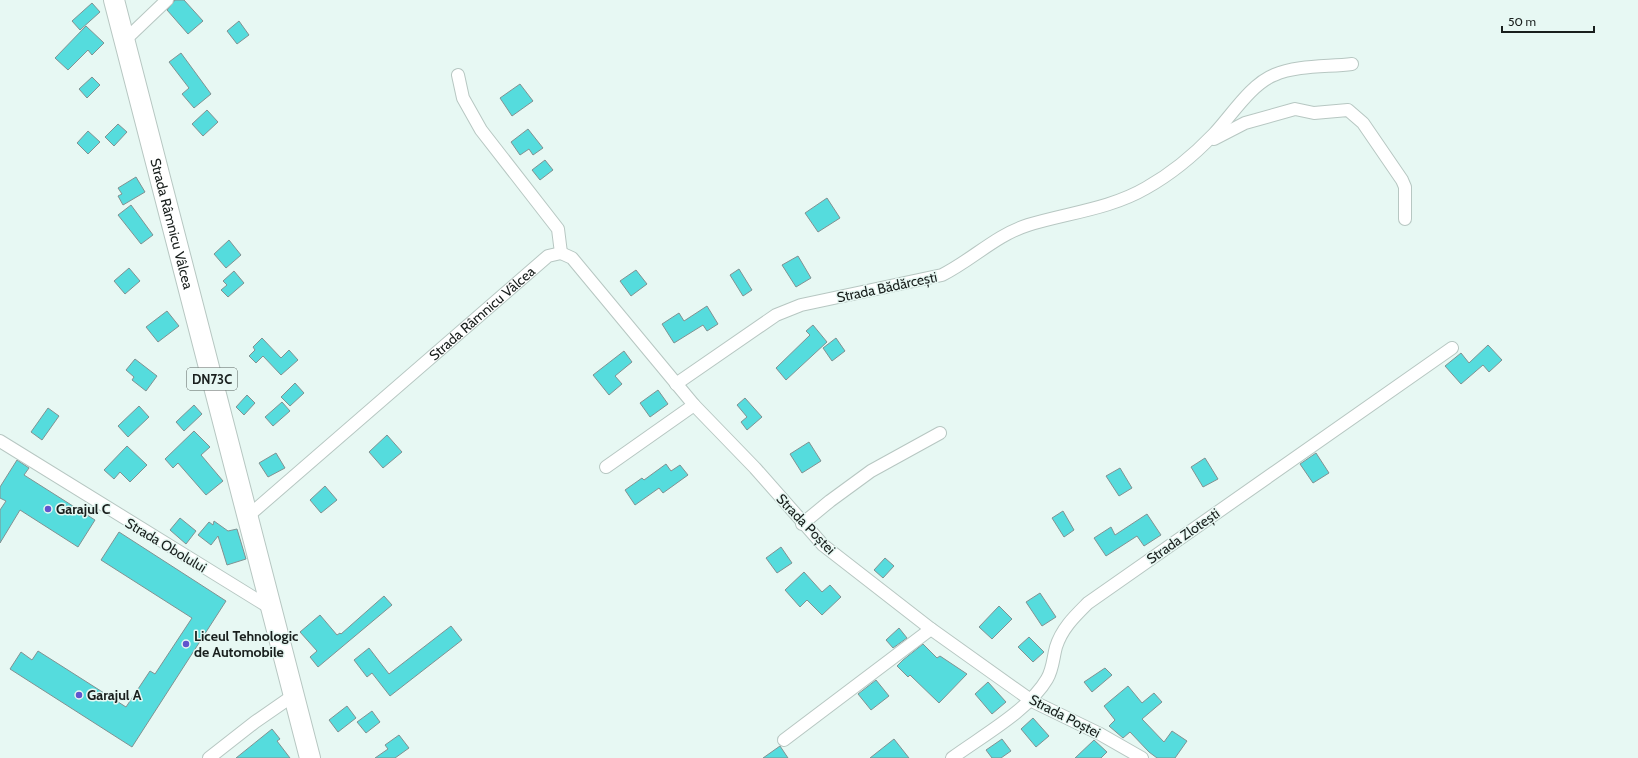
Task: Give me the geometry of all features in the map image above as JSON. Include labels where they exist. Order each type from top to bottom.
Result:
[{"type":"main road","name":"Strada Râmnicu Vâlcea","points":[[114,0],[310,758]]},
{"type":"street","points":[[124,41],[167,0]]},
{"type":"street","name":"Strada Bădărcești","points":[[676,384],[776,315],[801,305],[942,275],[955,269],[973,254],[998,239],[1027,225],[1115,202],[1145,189],[1187,160],[1206,143],[1258,85],[1273,75],[1290,70],[1352,64]]},
{"type":"street","points":[[458,75],[463,98],[481,130],[558,229],[561,253]]},
{"type":"street","name":"Strada Bădărcești","points":[[1206,143],[1245,123],[1295,109],[1314,113],[1348,110],[1363,123],[1402,180],[1405,188],[1405,219]]},
{"type":"street","name":"Strada Râmnicu Vâlcea","points":[[247,517],[548,256],[561,253]]},
{"type":"street","name":"Strada Poștei","points":[[561,253],[572,258],[694,405],[755,468],[802,524],[823,545],[931,629],[1032,701],[1100,734],[1142,758]]},
{"type":"street","name":"Strada Zlotești","points":[[952,758],[1032,701],[1048,679],[1053,667],[1056,648],[1065,628],[1088,603],[1452,348]]},
{"type":"street","points":[[606,467],[694,405]]},
{"type":"street","points":[[802,524],[871,471],[940,433]]},
{"type":"street","name":"Strada Obolului","points":[[0,441],[272,609]]},
{"type":"street","points":[[784,740],[931,629]]},
{"type":"street","points":[[209,758],[255,722],[294,695]]},
{"type":"building","points":[[175,0],[184,0],[203,21],[188,34],[167,10]]},
{"type":"building","points":[[92,3],[100,12],[80,30],[72,21]]},
{"type":"building","points":[[239,21],[249,35],[237,44],[227,31]]},
{"type":"building","points":[[86,26],[104,43],[92,55],[88,50],[68,70],[55,58]]},
{"type":"building","points":[[181,53],[211,94],[194,108],[182,94],[189,88],[169,62]]},
{"type":"building","points":[[92,77],[100,85],[87,98],[79,89]]},
{"type":"building","points":[[520,84],[533,101],[512,116],[500,98]]},
{"type":"building","points":[[207,110],[218,122],[203,136],[192,124]]},
{"type":"building","points":[[118,124],[127,132],[114,146],[105,137]]},
{"type":"building","points":[[528,129],[543,148],[533,155],[529,149],[520,155],[511,142]]},
{"type":"building","points":[[88,131],[100,142],[88,154],[77,143]]},
{"type":"building","points":[[545,160],[553,170],[540,180],[532,170]]},
{"type":"building","points":[[136,177],[145,192],[123,205],[118,196],[122,194],[118,188]]},
{"type":"building","points":[[827,198],[840,218],[818,232],[805,213]]},
{"type":"building","points":[[131,205],[153,235],[141,244],[118,215]]},
{"type":"building","points":[[229,240],[241,255],[226,268],[214,254]]},
{"type":"building","points":[[798,256],[811,278],[796,287],[782,265]]},
{"type":"building","points":[[129,268],[140,281],[125,294],[114,281]]},
{"type":"building","points":[[739,269],[752,290],[743,296],[730,275]]},
{"type":"building","points":[[636,270],[647,284],[631,296],[620,281]]},
{"type":"building","points":[[234,271],[244,283],[228,297],[221,290],[227,285],[223,281]]},
{"type":"building","points":[[707,306],[718,324],[707,331],[703,325],[674,343],[662,324],[679,313],[684,321]]},
{"type":"building","points":[[167,311],[179,326],[158,342],[146,327]]},
{"type":"building","points":[[813,325],[827,342],[786,380],[776,368],[810,335],[806,331]]},
{"type":"building","points":[[262,338],[281,358],[289,350],[298,360],[281,375],[263,356],[256,363],[249,356],[255,350],[253,347]]},
{"type":"building","points":[[836,338],[845,351],[832,361],[823,348]]},
{"type":"building","points":[[1488,345],[1502,360],[1489,372],[1483,365],[1461,384],[1445,366],[1461,353],[1469,363]]},
{"type":"building","points":[[624,351],[632,362],[615,376],[622,384],[609,395],[593,375]]},
{"type":"building","points":[[135,359],[157,376],[146,391],[132,380],[134,377],[126,370]]},
{"type":"building","points":[[295,383],[304,393],[290,406],[281,397]]},
{"type":"building","points":[[658,390],[668,404],[650,417],[640,403]]},
{"type":"building","points":[[247,395],[255,403],[244,415],[236,407]]},
{"type":"building","points":[[745,398],[762,417],[747,430],[741,422],[747,417],[737,405]]},
{"type":"building","points":[[282,402],[290,411],[273,426],[265,417]]},
{"type":"building","points":[[194,405],[202,414],[184,431],[176,422]]},
{"type":"building","points":[[139,406],[149,417],[128,437],[118,426]]},
{"type":"building","points":[[48,408],[59,416],[42,440],[31,432]]},
{"type":"building","points":[[194,431],[210,447],[201,455],[223,481],[206,495],[178,463],[173,468],[165,459]]},
{"type":"building","points":[[387,435],[402,452],[383,468],[369,452]]},
{"type":"building","points":[[809,442],[821,461],[802,473],[790,454]]},
{"type":"building","points":[[127,446],[147,465],[130,482],[120,472],[114,479],[104,470]]},
{"type":"building","points":[[276,453],[285,468],[268,477],[259,463]]},
{"type":"building","points":[[1316,453],[1329,473],[1313,483],[1300,464]]},
{"type":"building","points":[[1205,458],[1218,479],[1203,487],[1191,467]]},
{"type":"building","name":"Garajul C","points":[[17,460],[29,468],[24,475],[95,520],[78,547],[20,510],[0,543],[0,510],[6,501],[0,498],[0,487]]},
{"type":"building","points":[[666,464],[671,471],[680,465],[688,475],[663,493],[659,488],[635,505],[625,490],[642,478],[644,480]]},
{"type":"building","points":[[1120,468],[1132,488],[1119,496],[1106,476]]},
{"type":"building","points":[[325,486],[337,500],[321,513],[310,500]]},
{"type":"building","points":[[1063,511],[1074,530],[1064,537],[1052,518]]},
{"type":"building","points":[[1147,514],[1161,535],[1144,546],[1137,536],[1106,556],[1094,538],[1111,527],[1115,535]]},
{"type":"building","points":[[180,518],[196,531],[186,544],[170,530]]},
{"type":"building","points":[[214,521],[228,531],[237,529],[246,559],[227,565],[218,536],[211,545],[198,535],[209,522],[213,525]]},
{"type":"building","points":[[119,532],[226,601],[132,747],[10,669],[21,652],[32,660],[38,651],[126,707],[150,671],[155,674],[192,618],[101,560]]},
{"type":"building","points":[[781,547],[792,563],[777,573],[766,558]]},
{"type":"building","points":[[885,558],[894,566],[883,578],[874,570]]},
{"type":"building","points":[[804,572],[822,592],[830,585],[841,597],[822,615],[807,600],[800,607],[785,590]]},
{"type":"building","points":[[1040,593],[1056,617],[1042,626],[1026,602]]},
{"type":"building","points":[[384,596],[392,605],[318,667],[310,657],[317,651],[300,632],[320,615],[337,635],[340,633],[341,634]]},
{"type":"building","points":[[999,606],[1012,619],[992,639],[979,627]]},
{"type":"building","points":[[451,626],[462,640],[390,696],[372,673],[367,677],[354,660],[369,648],[389,674]]},
{"type":"building","points":[[899,628],[907,638],[893,648],[886,640]]},
{"type":"building","points":[[1029,637],[1044,652],[1033,662],[1018,647]]},
{"type":"building","points":[[923,644],[937,658],[940,656],[967,674],[939,703],[910,675],[908,677],[897,666]]},
{"type":"building","points":[[1105,668],[1112,675],[1092,692],[1084,682]]},
{"type":"building","points":[[876,680],[889,696],[871,710],[858,694]]},
{"type":"building","points":[[988,682],[1006,702],[992,714],[975,694]]},
{"type":"building","points":[[1128,686],[1142,703],[1154,693],[1162,702],[1142,719],[1164,742],[1172,731],[1187,741],[1175,758],[1157,758],[1149,752],[1130,732],[1123,738],[1109,726],[1115,720],[1104,706]]},
{"type":"building","points":[[347,706],[356,718],[338,732],[329,720]]},
{"type":"building","points":[[372,711],[380,722],[366,733],[357,722]]},
{"type":"building","points":[[1033,718],[1049,736],[1036,747],[1021,729]]},
{"type":"building","points":[[272,729],[280,739],[277,741],[290,758],[236,758]]},
{"type":"building","points":[[399,735],[409,748],[395,758],[375,758],[388,749],[385,745]]},
{"type":"building","points":[[894,739],[909,758],[870,758]]},
{"type":"building","points":[[1002,739],[1011,751],[1001,758],[992,758],[986,750]]},
{"type":"building","points":[[1094,740],[1107,752],[1101,758],[1075,758]]},
{"type":"building","points":[[780,746],[788,758],[763,758]]},
{"type":"place","name":"Garajul C","points":[[48,509]]},
{"type":"place","name":"Liceul Tehnologic de Automobile","points":[[186,644]]},
{"type":"place","name":"Garajul A","points":[[79,695]]}]
